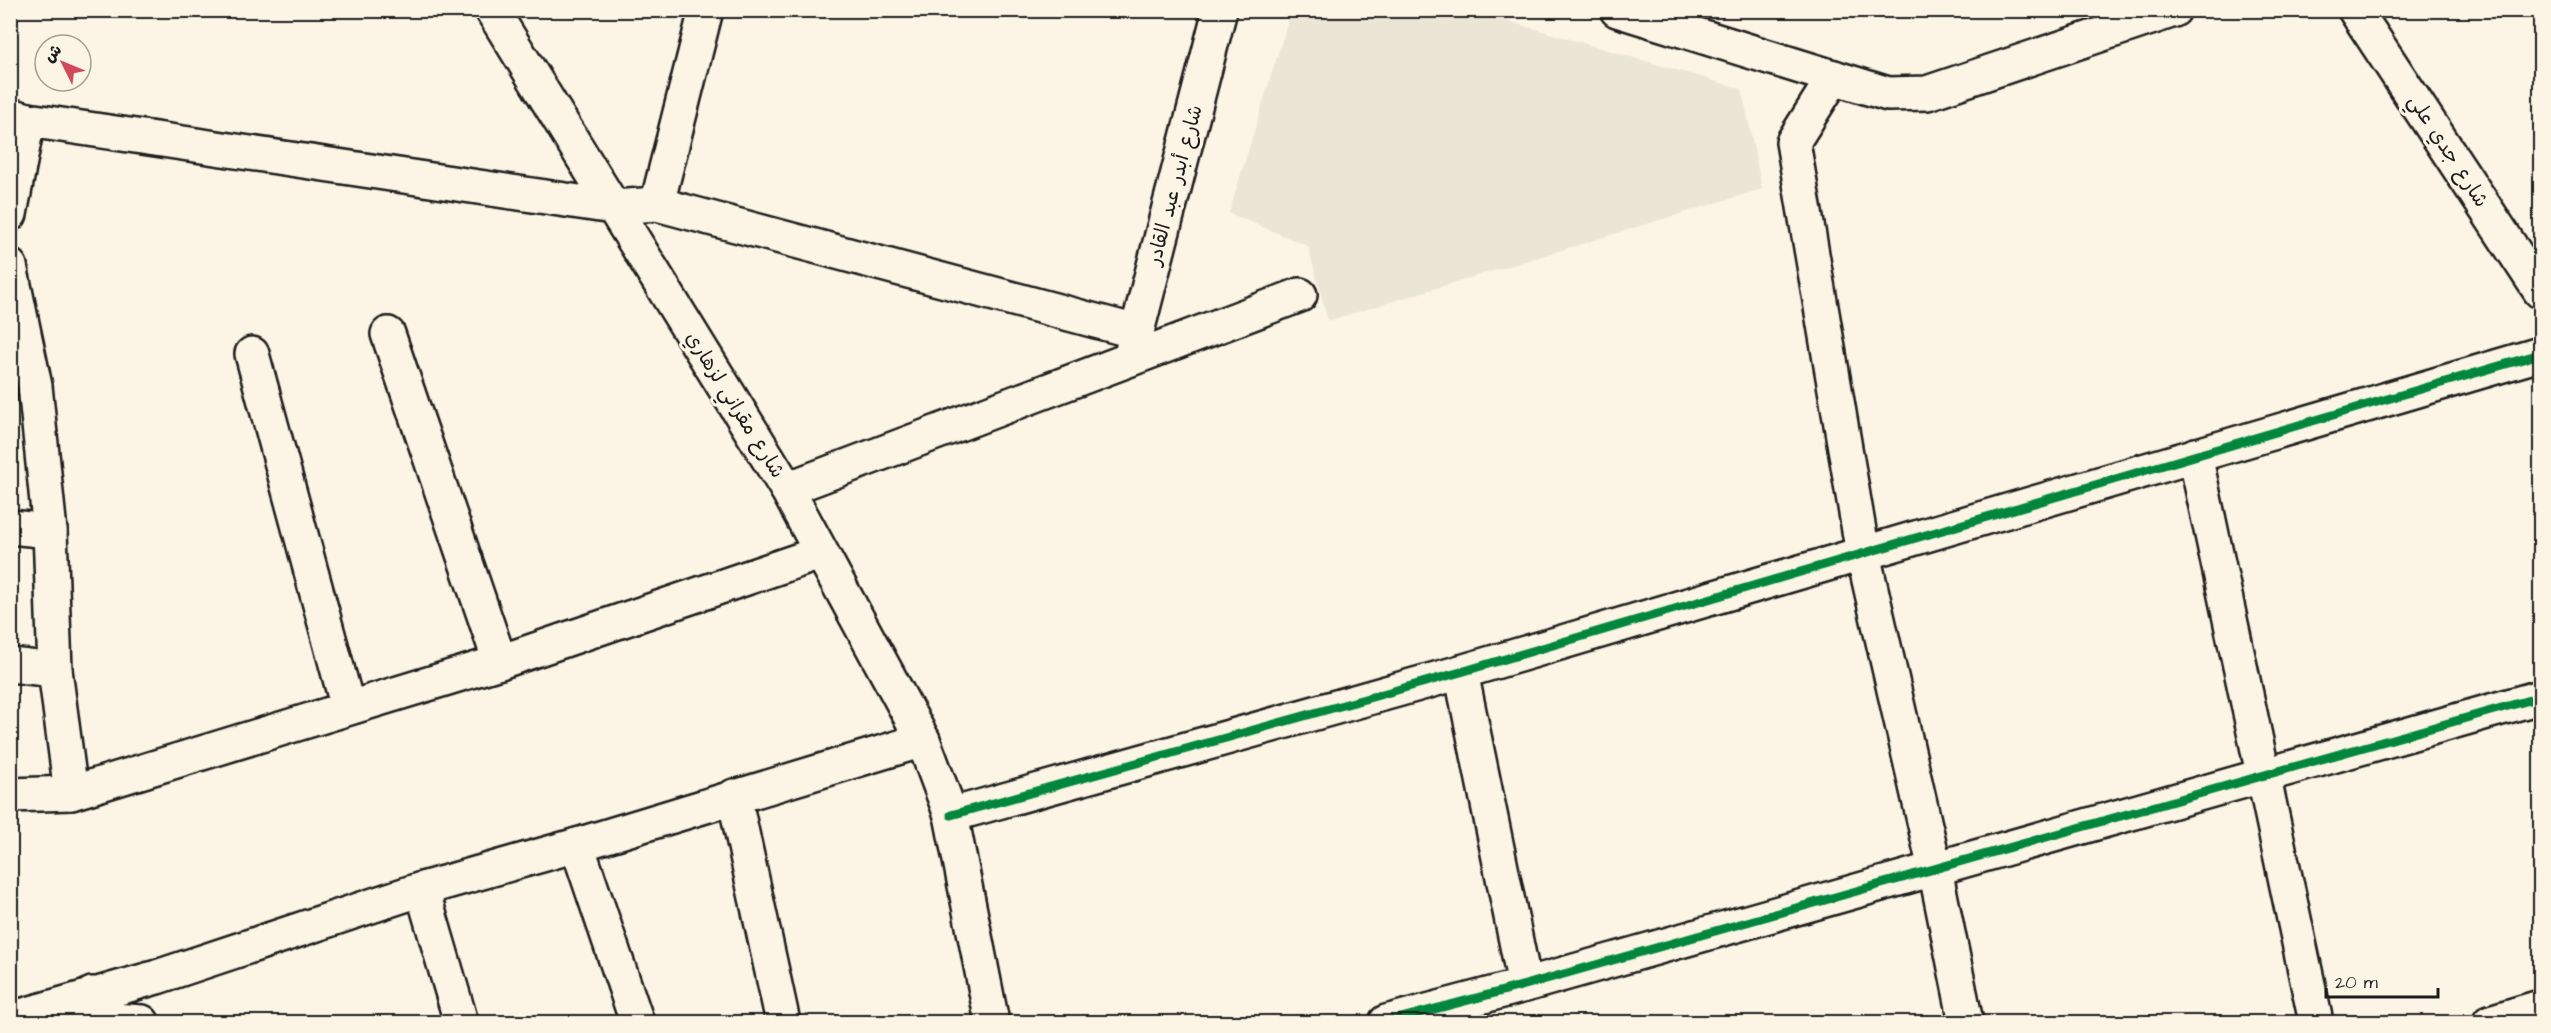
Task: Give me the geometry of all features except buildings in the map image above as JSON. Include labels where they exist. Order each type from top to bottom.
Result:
[{"type":"street","name":"شارع مقراني لزهاري","points":[[492,10],[787,489],[923,740],[951,815],[992,1023]]},
{"type":"street","points":[[657,204],[706,10]]},
{"type":"street","name":"شارع أبدر عبد القادر","points":[[1133,345],[1220,10]]},
{"type":"street","points":[[1617,10],[1888,94],[1927,93],[2174,10]]},
{"type":"street","name":"شارع جدي علي","points":[[2355,10],[2537,278]]},
{"type":"street","points":[[1834,77],[1793,142],[1863,554],[1935,869],[1966,1023]]},
{"type":"street","points":[[10,214],[20,117],[613,207],[657,204],[1133,345]]},
{"type":"street","points":[[10,266],[23,385],[50,531],[56,670],[71,793]]},
{"type":"street","points":[[787,489],[1133,345],[1300,295]]},
{"type":"street","points":[[388,334],[500,662]]},
{"type":"street","points":[[252,354],[348,708]]},
{"type":"street","points":[[951,815],[1461,672],[2541,354]]},
{"type":"street","points":[[2195,456],[2316,1023]]},
{"type":"street","points":[[10,527],[50,531]]},
{"type":"street","points":[[10,795],[71,793],[500,662],[820,553]]},
{"type":"street","points":[[10,665],[56,670]]},
{"type":"street","points":[[1461,672],[1525,985]]},
{"type":"street","points":[[1386,1023],[2541,697]]},
{"type":"street","points":[[10,1019],[157,977],[422,889],[577,845],[923,740]]},
{"type":"street","points":[[734,796],[783,1023]]},
{"type":"street","points":[[577,845],[637,1023]]},
{"type":"street","points":[[422,889],[461,1023]]},
{"type":"street","points":[[92,994],[113,1020],[142,1023]]},
{"type":"street","points":[[2490,1023],[2541,1007]]},
{"type":"shaded area","points":[[1291,11],[1473,11],[1742,89],[1762,189],[1328,321],[1308,246],[1229,213]]},
{"type":"cycle path","points":[[951,815],[1461,672],[2540,354]]},
{"type":"cycle path","points":[[1386,1022],[1525,985],[2540,697]]}]
